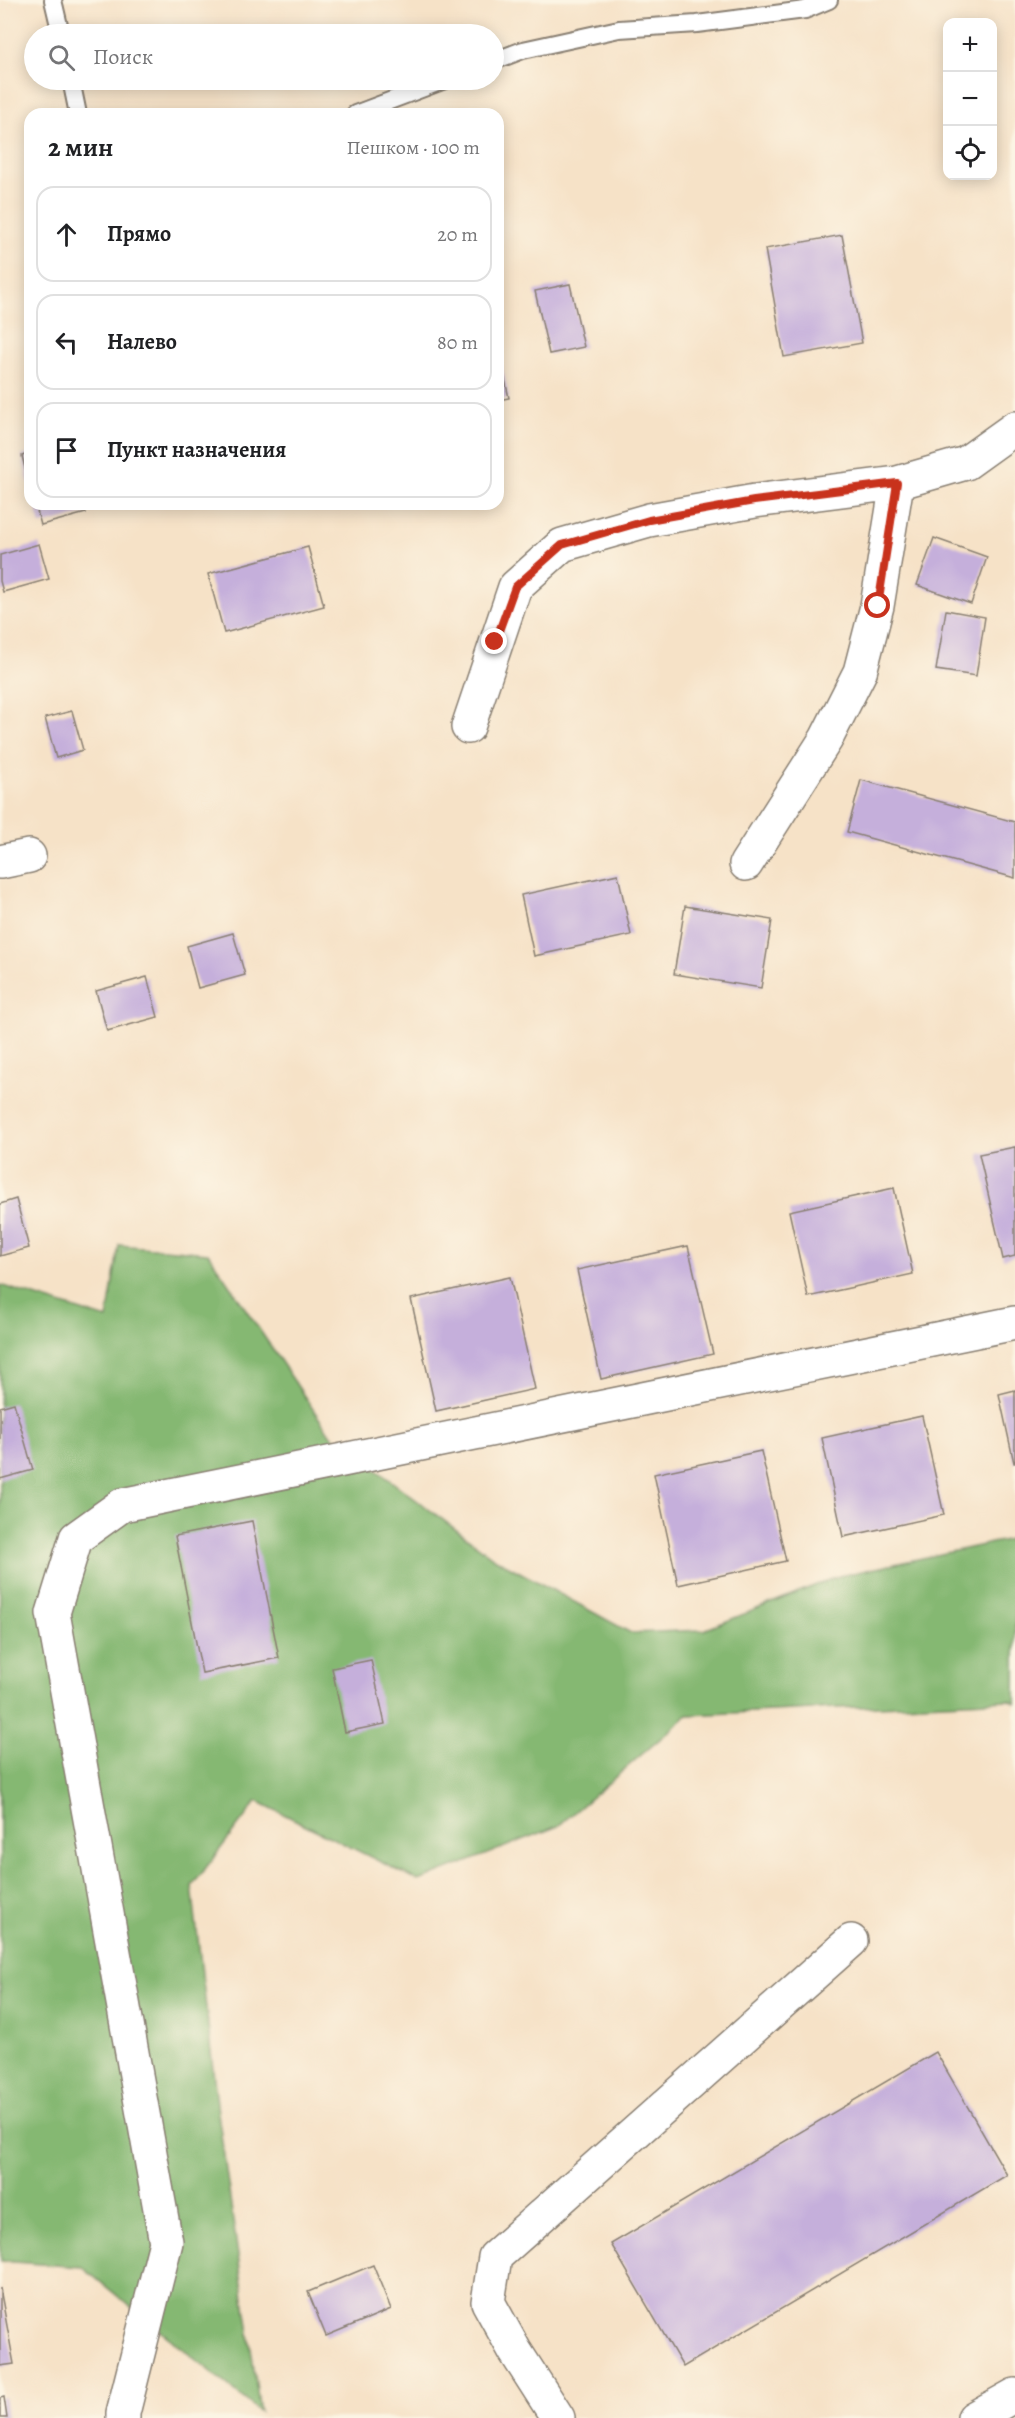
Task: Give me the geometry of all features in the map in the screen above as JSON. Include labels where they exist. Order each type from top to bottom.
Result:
[{"type":"street","points":[[468,727],[515,587],[562,545],[649,520],[754,501],[897,483],[966,463],[1015,428]]},
{"type":"street","points":[[746,864],[826,740],[860,672],[878,606],[897,483]]},
{"type":"street","points":[[123,2418],[165,2242],[53,1613],[76,1538],[122,1505],[1015,1323]]},
{"type":"street","points":[[558,2418],[515,2351],[488,2302],[495,2257],[851,1941]]},
{"type":"street","points":[[974,2418],[1015,2395]]},
{"type":"lane","points":[[53,0],[59,24]]},
{"type":"lane","points":[[504,57],[523,50],[619,29],[697,24],[805,10],[829,0]]},
{"type":"lane","points":[[73,90],[77,108]]},
{"type":"lane","points":[[371,108],[419,90]]},
{"type":"green space","points":[[119,1245],[208,1253],[331,1436],[494,1558],[631,1633],[704,1630],[839,1576],[1015,1538],[1015,1703],[1009,1700],[688,1715],[558,1826],[419,1881],[257,1801],[192,1886],[218,2113],[260,2412],[82,2267],[0,2261],[0,1285],[107,1319]]},
{"type":"building","points":[[842,235],[862,343],[784,357],[765,249]]},
{"type":"building","points":[[570,284],[584,347],[549,354],[535,291]]},
{"type":"building","points":[[504,375],[509,398],[504,399]]},
{"type":"building","points":[[37,510],[85,510],[86,513],[41,525]]},
{"type":"building","points":[[934,538],[987,557],[971,604],[917,585]]},
{"type":"building","points":[[39,544],[49,579],[3,592],[0,581],[0,555]]},
{"type":"building","points":[[308,547],[324,606],[224,633],[208,574]]},
{"type":"building","points":[[946,610],[985,617],[976,676],[936,670]]},
{"type":"building","points":[[72,711],[83,750],[56,758],[45,718]]},
{"type":"building","points":[[861,780],[1015,822],[1015,878],[847,832]]},
{"type":"building","points":[[618,874],[631,935],[534,956],[521,895]]},
{"type":"building","points":[[685,906],[772,920],[761,988],[674,974]]},
{"type":"building","points":[[233,933],[245,975],[198,988],[187,946]]},
{"type":"building","points":[[147,977],[158,1017],[107,1031],[96,991]]},
{"type":"building","points":[[1015,1147],[1015,1256],[1003,1259],[979,1154]]},
{"type":"building","points":[[894,1188],[913,1274],[808,1297],[789,1211]]},
{"type":"building","points":[[16,1199],[29,1248],[0,1256],[0,1204]]},
{"type":"building","points":[[688,1246],[713,1354],[601,1379],[577,1270]]},
{"type":"building","points":[[510,1277],[535,1389],[436,1411],[411,1299]]},
{"type":"building","points":[[1015,1390],[1015,1463],[1014,1463],[999,1394]]},
{"type":"building","points":[[14,1403],[33,1470],[0,1479],[0,1407]]},
{"type":"building","points":[[922,1416],[944,1515],[843,1537],[822,1438]]},
{"type":"building","points":[[761,1451],[786,1561],[678,1585],[654,1474]]},
{"type":"building","points":[[252,1521],[279,1658],[202,1673],[175,1536]]},
{"type":"building","points":[[371,1660],[385,1724],[345,1732],[332,1668]]},
{"type":"building","points":[[936,2052],[1007,2175],[683,2367],[611,2244]]},
{"type":"building","points":[[373,2265],[391,2309],[326,2336],[308,2292]]},
{"type":"building","points":[[0,2288],[14,2364],[0,2366]]},
{"type":"building","points":[[4,2397],[7,2418],[0,2418],[0,2398]]},
{"type":"route","points":[[495,642],[515,587],[562,545],[649,520],[754,501],[897,483],[878,606]]}]
